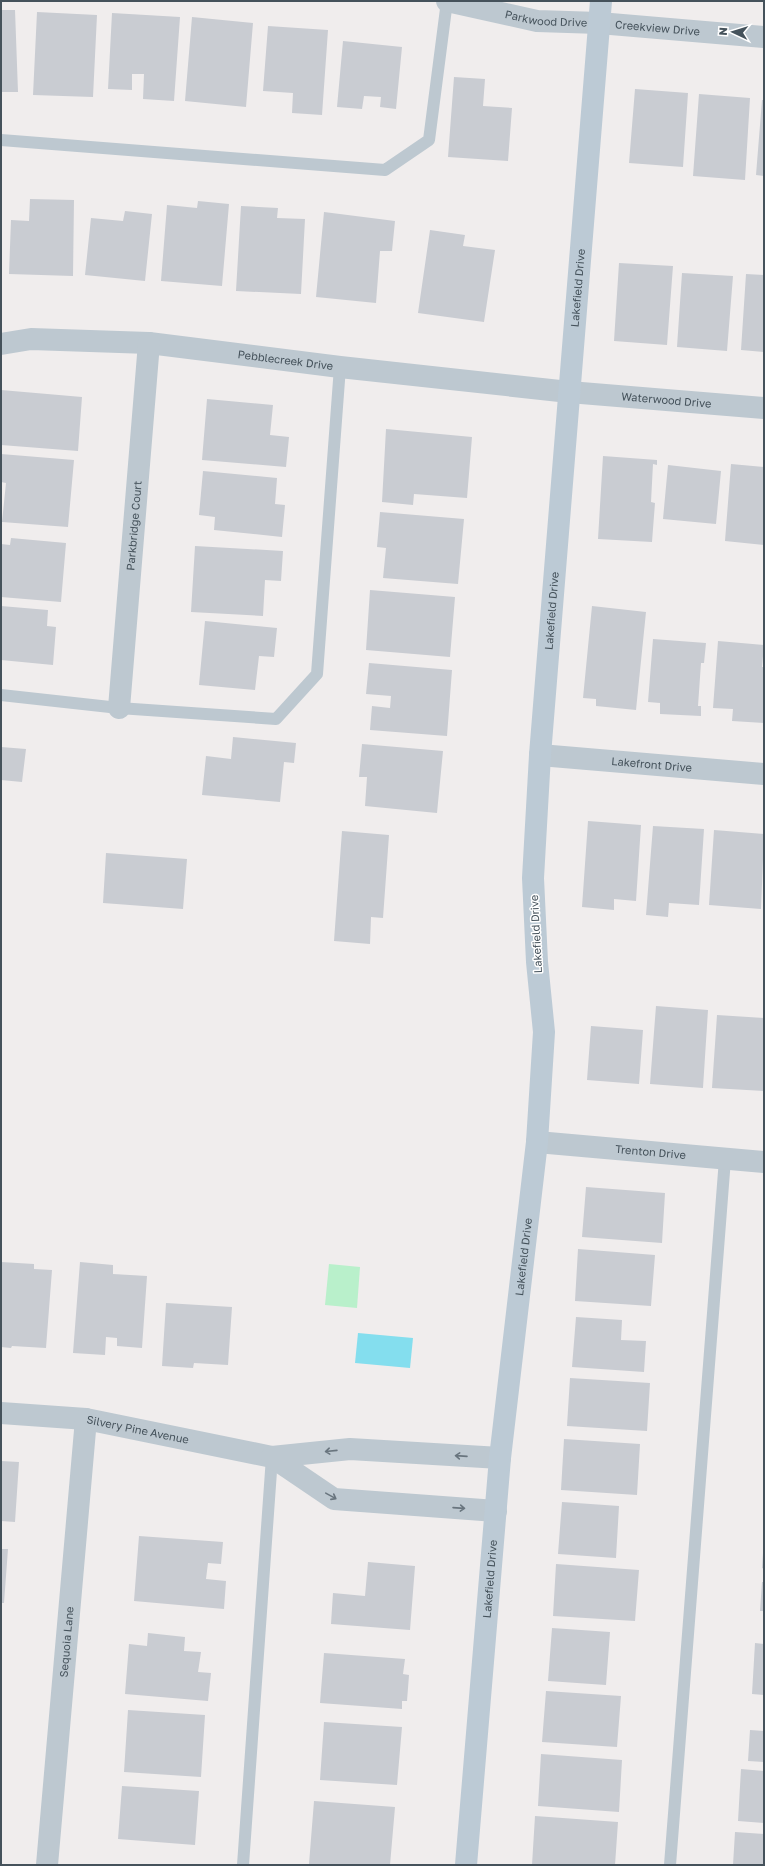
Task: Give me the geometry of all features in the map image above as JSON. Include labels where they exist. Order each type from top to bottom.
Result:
[{"type":"street","name":"Parkwood Drive","points":[[447,1],[537,21],[599,23]]},
{"type":"street","name":"Lakefield Drive","points":[[466,1865],[500,1458],[537,1142],[544,1032],[537,962],[533,878],[540,755],[601,1]]},
{"type":"street","name":"Creekview Drive","points":[[599,23],[764,37]]},
{"type":"street","name":"Pebblecreek Drive","points":[[1,344],[31,339],[149,343],[340,367],[569,392]]},
{"type":"street","name":"Parkbridge Court","points":[[119,708],[149,343]]},
{"type":"street","name":"Waterwood Drive","points":[[569,392],[764,408]]},
{"type":"street","name":"Lakefront Drive","points":[[540,755],[764,774]]},
{"type":"street","name":"Trenton Drive","points":[[537,1142],[764,1162]]},
{"type":"street","name":"Silvery Pine Avenue","points":[[1,1413],[86,1419],[272,1457],[350,1449],[500,1458]]},
{"type":"street","name":"Sequoia Lane","points":[[47,1865],[86,1419]]},
{"type":"street","name":"Silvery Pine Avenue","points":[[272,1457],[334,1499],[496,1510]]},
{"type":"lane","points":[[1,140],[385,170],[429,140],[447,1]]},
{"type":"lane","points":[[1,696],[119,708],[276,719],[317,674],[340,367]]},
{"type":"lane","points":[[670,1865],[725,1158]]},
{"type":"lane","points":[[243,1865],[272,1457]]},
{"type":"green space","points":[[329,1264],[360,1267],[357,1308],[325,1305]]},
{"type":"water","points":[[358,1333],[413,1338],[410,1368],[355,1363]]},
{"type":"building","points":[[1,10],[15,10],[18,92],[1,92]]},
{"type":"building","points":[[37,12],[97,15],[93,97],[33,95]]},
{"type":"building","points":[[112,13],[180,17],[174,101],[143,99],[144,74],[132,74],[132,90],[108,89]]},
{"type":"building","points":[[192,17],[253,23],[246,107],[185,101]]},
{"type":"building","points":[[268,26],[328,30],[322,115],[292,113],[293,93],[263,91]]},
{"type":"building","points":[[343,41],[402,47],[396,109],[380,107],[381,97],[364,96],[362,109],[337,107]]},
{"type":"building","points":[[454,77],[485,79],[483,106],[512,108],[508,161],[448,157]]},
{"type":"building","points":[[635,89],[688,93],[683,167],[629,163]]},
{"type":"building","points":[[699,94],[750,98],[745,180],[693,176]]},
{"type":"building","points":[[762,100],[764,100],[764,176],[756,175]]},
{"type":"building","points":[[30,199],[74,200],[73,276],[9,274],[11,220],[29,221]]},
{"type":"building","points":[[198,201],[229,204],[222,286],[161,281],[167,205],[197,208]]},
{"type":"building","points":[[241,206],[278,208],[277,218],[305,219],[301,294],[236,291]]},
{"type":"building","points":[[125,211],[152,214],[145,281],[85,275],[91,218],[123,221]]},
{"type":"building","points":[[324,212],[395,221],[392,251],[380,251],[376,303],[316,297]]},
{"type":"building","points":[[430,230],[465,235],[463,246],[495,250],[484,322],[418,313]]},
{"type":"building","points":[[619,263],[673,266],[667,345],[614,341]]},
{"type":"building","points":[[682,273],[733,276],[727,351],[677,347]]},
{"type":"building","points":[[746,274],[764,275],[764,352],[741,350]]},
{"type":"building","points":[[1,390],[82,397],[78,451],[1,445]]},
{"type":"building","points":[[207,399],[273,405],[270,435],[289,437],[286,467],[202,460]]},
{"type":"building","points":[[386,429],[472,437],[467,498],[414,494],[413,505],[382,502]]},
{"type":"building","points":[[1,454],[74,460],[68,527],[2,522],[6,483],[1,482]]},
{"type":"building","points":[[603,456],[657,460],[657,465],[653,464],[651,502],[655,503],[652,542],[598,539]]},
{"type":"building","points":[[731,464],[764,467],[764,545],[725,541]]},
{"type":"building","points":[[668,465],[721,471],[716,524],[663,519]]},
{"type":"building","points":[[203,471],[277,478],[275,504],[285,505],[282,537],[214,530],[215,517],[199,515]]},
{"type":"building","points":[[380,512],[464,519],[458,584],[383,578],[386,548],[377,547]]},
{"type":"building","points":[[11,538],[66,543],[61,602],[1,597],[1,544],[10,545]]},
{"type":"building","points":[[195,546],[283,551],[281,581],[265,580],[263,616],[191,612]]},
{"type":"building","points":[[370,590],[455,597],[450,657],[366,650]]},
{"type":"building","points":[[1,606],[48,610],[47,626],[56,627],[53,665],[1,660]]},
{"type":"building","points":[[592,606],[646,612],[636,710],[596,706],[596,699],[583,698]]},
{"type":"building","points":[[205,621],[277,628],[274,657],[259,656],[255,690],[199,685]]},
{"type":"building","points":[[653,639],[706,643],[704,663],[701,663],[698,706],[701,706],[701,716],[660,714],[660,703],[648,702]]},
{"type":"building","points":[[718,641],[764,645],[762,667],[764,667],[764,723],[732,721],[733,709],[713,708]]},
{"type":"building","points":[[369,663],[452,670],[447,736],[370,730],[372,706],[390,708],[391,696],[366,694]]},
{"type":"building","points":[[233,737],[296,743],[294,763],[284,762],[280,802],[202,795],[206,756],[231,759]]},
{"type":"building","points":[[362,744],[443,751],[437,813],[365,806],[367,777],[359,777]]},
{"type":"building","points":[[1,747],[26,749],[22,782],[1,780]]},
{"type":"building","points":[[588,821],[641,825],[636,901],[614,899],[614,910],[582,907]]},
{"type":"building","points":[[653,826],[704,829],[699,905],[669,903],[668,917],[646,915]]},
{"type":"building","points":[[714,830],[764,834],[761,909],[709,905]]},
{"type":"building","points":[[342,831],[389,835],[383,918],[371,917],[370,944],[334,941]]},
{"type":"building","points":[[106,853],[187,859],[183,909],[103,903]]},
{"type":"building","points":[[656,1006],[708,1010],[703,1088],[650,1084]]},
{"type":"building","points":[[717,1015],[764,1018],[764,1091],[712,1088]]},
{"type":"building","points":[[591,1026],[643,1030],[639,1084],[587,1080]]},
{"type":"building","points":[[586,1187],[665,1193],[662,1243],[582,1237]]},
{"type":"building","points":[[578,1249],[655,1255],[651,1306],[575,1301]]},
{"type":"building","points":[[1,1262],[34,1264],[34,1269],[52,1270],[46,1348],[12,1346],[11,1348],[1,1347]]},
{"type":"building","points":[[80,1262],[113,1265],[113,1274],[147,1276],[142,1348],[117,1346],[117,1338],[106,1337],[105,1355],[73,1353]]},
{"type":"building","points":[[166,1303],[232,1307],[228,1365],[194,1363],[193,1368],[162,1366]]},
{"type":"building","points":[[576,1317],[622,1320],[621,1340],[646,1341],[644,1372],[572,1367]]},
{"type":"building","points":[[570,1378],[650,1383],[647,1431],[567,1426]]},
{"type":"building","points":[[564,1439],[640,1444],[637,1495],[561,1490]]},
{"type":"building","points":[[1,1461],[19,1462],[15,1522],[1,1521]]},
{"type":"building","points":[[562,1502],[619,1506],[616,1558],[558,1554]]},
{"type":"building","points":[[139,1536],[223,1542],[221,1564],[208,1563],[206,1579],[226,1581],[224,1609],[134,1601]]},
{"type":"building","points":[[1,1549],[8,1549],[4,1603],[1,1603]]},
{"type":"building","points":[[764,1553],[764,1569],[762,1568]]},
{"type":"building","points":[[368,1562],[415,1566],[410,1630],[331,1624],[333,1593],[365,1596]]},
{"type":"building","points":[[556,1564],[639,1570],[635,1621],[553,1616]]},
{"type":"building","points":[[762,1582],[764,1582],[764,1611],[760,1611]]},
{"type":"building","points":[[552,1628],[610,1632],[606,1685],[548,1681]]},
{"type":"building","points":[[148,1633],[185,1637],[184,1651],[201,1652],[198,1672],[211,1673],[208,1701],[125,1694],[129,1644],[147,1646]]},
{"type":"building","points":[[755,1643],[764,1644],[764,1695],[752,1694]]},
{"type":"building","points":[[324,1653],[405,1659],[403,1674],[409,1675],[407,1701],[402,1701],[402,1709],[320,1703]]},
{"type":"building","points":[[546,1691],[621,1696],[617,1747],[542,1742]]},
{"type":"building","points":[[128,1710],[205,1715],[201,1777],[124,1772]]},
{"type":"building","points":[[324,1722],[402,1727],[397,1785],[320,1780]]},
{"type":"building","points":[[750,1730],[764,1731],[764,1762],[748,1761]]},
{"type":"building","points":[[541,1754],[622,1760],[619,1812],[538,1806]]},
{"type":"building","points":[[741,1769],[764,1771],[764,1823],[738,1821]]},
{"type":"building","points":[[122,1786],[199,1791],[195,1845],[118,1839]]},
{"type":"building","points":[[314,1801],[395,1807],[390,1865],[309,1864]]},
{"type":"building","points":[[535,1816],[618,1822],[615,1865],[532,1865]]},
{"type":"building","points":[[735,1832],[764,1834],[764,1865],[733,1865]]}]
